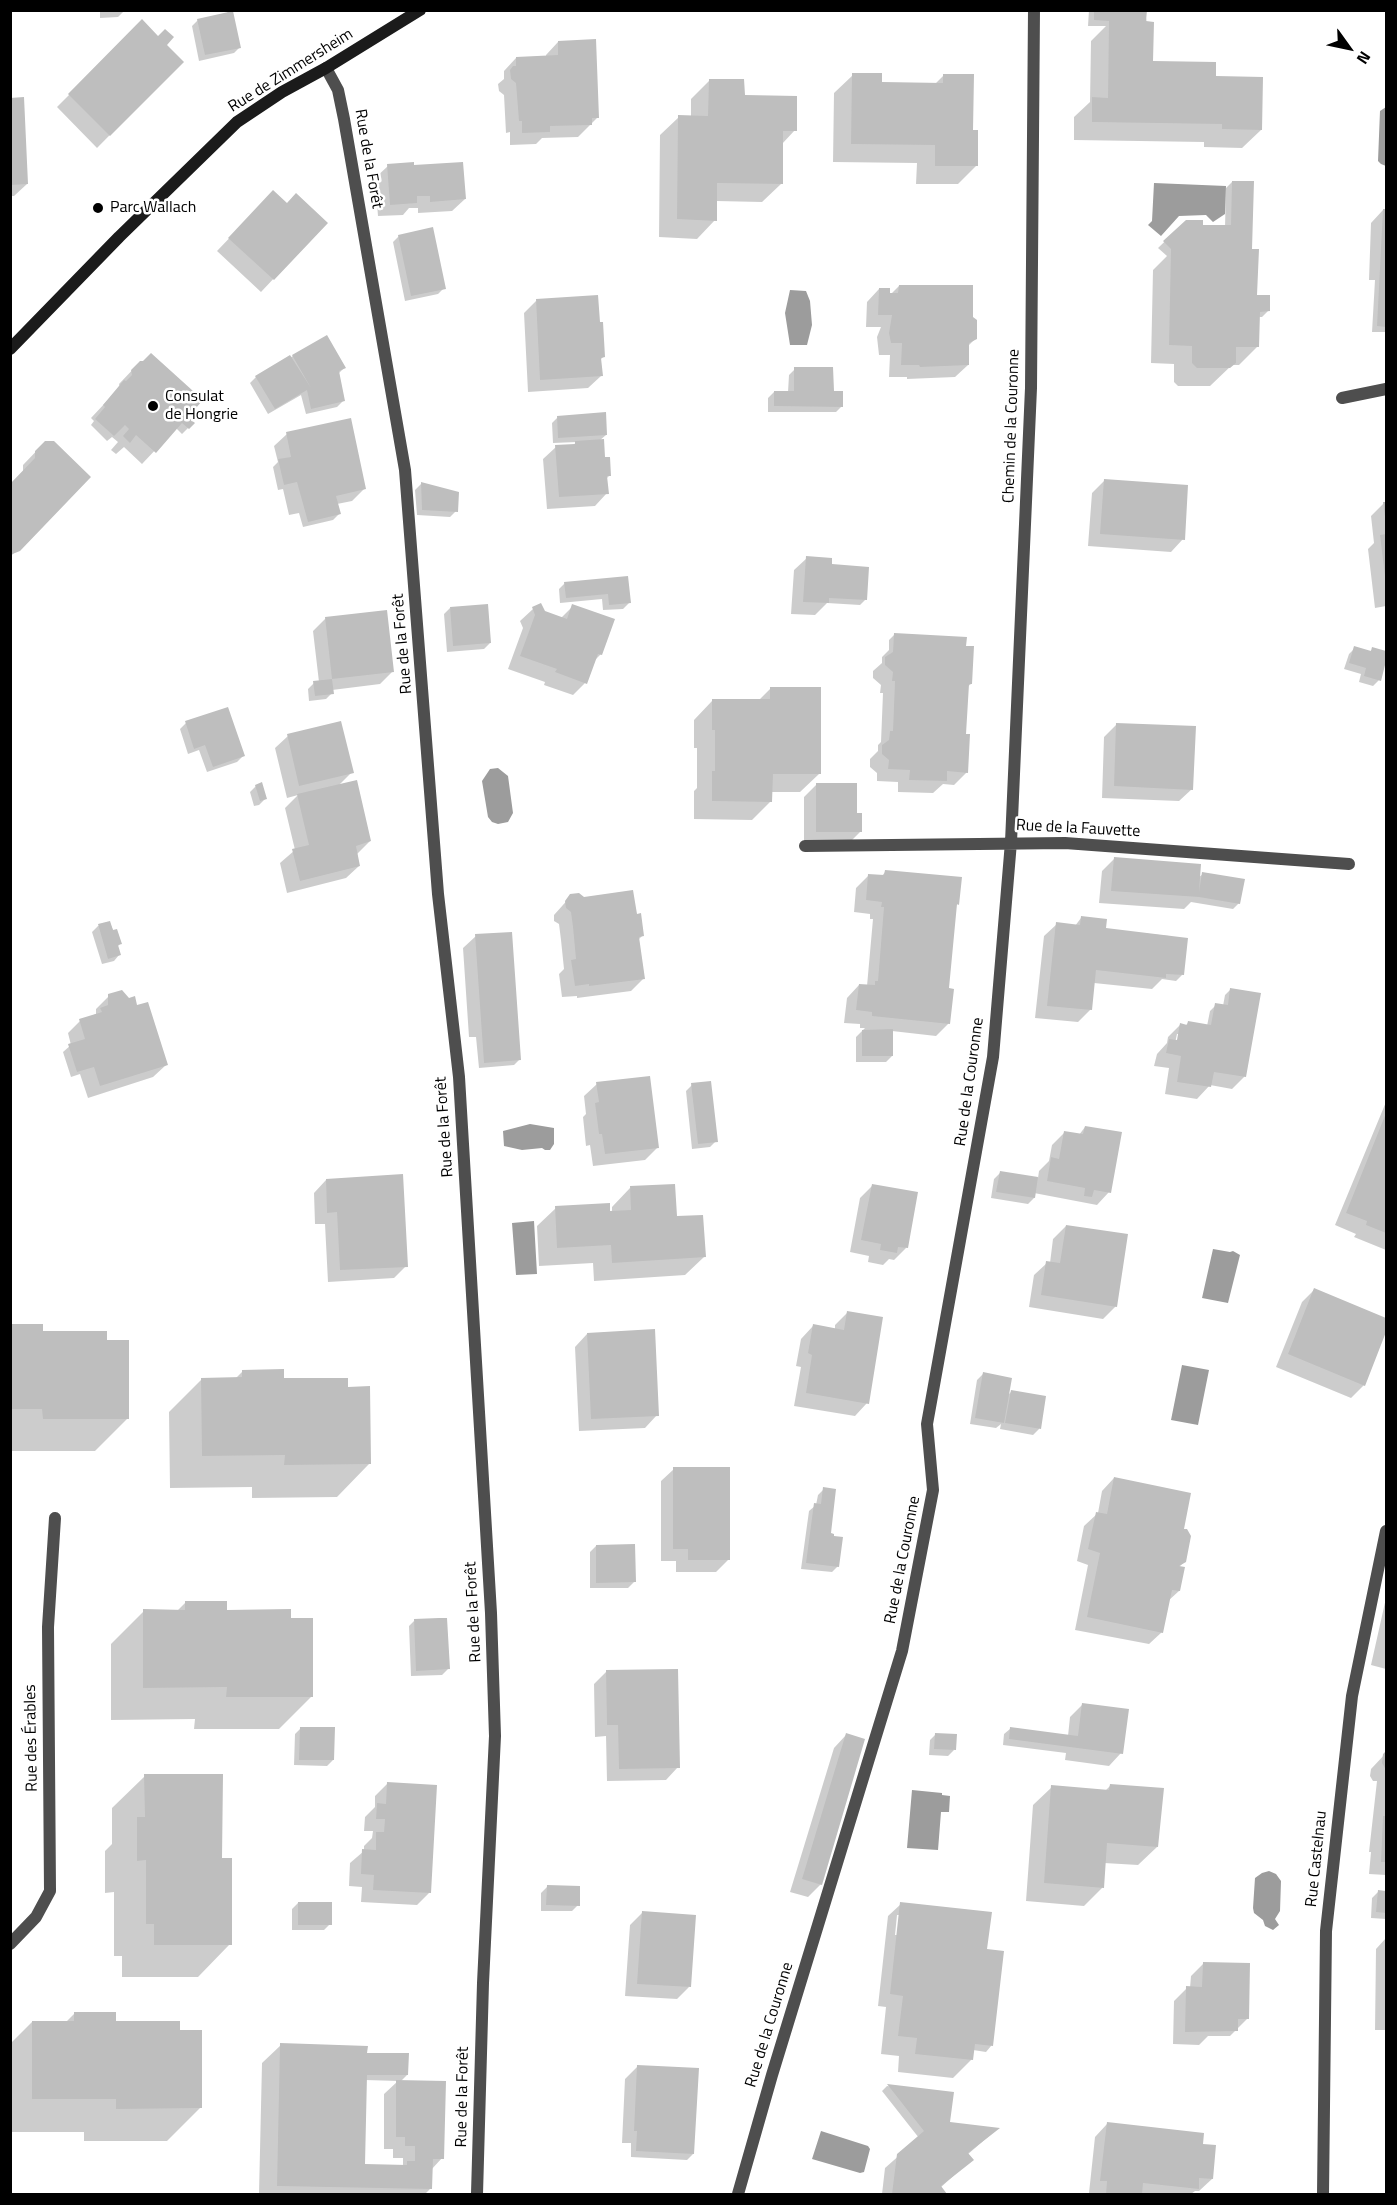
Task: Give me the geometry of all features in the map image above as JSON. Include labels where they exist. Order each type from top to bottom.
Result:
[{"type":"main road","name":"Rue de Zimmersheim","points":[[10,349],[119,237],[237,122],[282,92],[326,68],[420,10]]},
{"type":"street","name":"Chemin de la Couronne","points":[[1011,842],[1031,387],[1034,10]]},
{"type":"street","name":"Rue de la Forêt","points":[[326,68],[338,90],[344,119],[405,470],[438,894],[459,1077],[490,1602],[495,1736],[483,1983],[477,2194]]},
{"type":"street","points":[[1342,398],[1386,388]]},
{"type":"street","name":"Rue de la Couronne","points":[[738,2194],[772,2075],[903,1651],[933,1490],[927,1424],[993,1057],[1011,842]]},
{"type":"street","name":"Rue de la Fauvette","points":[[805,846],[1065,843],[1349,864]]},
{"type":"street","name":"Rue des Érables","points":[[10,1944],[36,1917],[50,1891],[48,1627],[55,1518]]},
{"type":"street","name":"Rue Castelnau","points":[[1323,2194],[1326,1931],[1352,1696],[1386,1532]]},
{"type":"shaded area","points":[[1386,107],[1386,166],[1378,161],[1380,111]]},
{"type":"shaded area","points":[[1154,183],[1226,186],[1225,214],[1213,222],[1206,215],[1179,216],[1161,236],[1148,225],[1152,221]]},
{"type":"shaded area","points":[[790,290],[806,291],[810,301],[812,325],[807,345],[790,345],[785,313]]},
{"type":"shaded area","points":[[498,768],[508,776],[513,813],[508,822],[498,824],[492,822],[488,817],[482,781],[490,769]]},
{"type":"shaded area","points":[[530,1124],[554,1128],[554,1144],[550,1150],[542,1148],[522,1150],[504,1146],[503,1131]]},
{"type":"shaded area","points":[[534,1221],[537,1274],[516,1275],[512,1223]]},
{"type":"shaded area","points":[[1213,1249],[1233,1251],[1240,1255],[1228,1303],[1202,1298]]},
{"type":"shaded area","points":[[1182,1365],[1209,1370],[1198,1425],[1171,1420]]},
{"type":"shaded area","points":[[912,1790],[950,1796],[949,1812],[941,1812],[938,1850],[907,1848]]},
{"type":"shaded area","points":[[1269,1871],[1276,1874],[1281,1881],[1280,1911],[1275,1919],[1279,1925],[1273,1930],[1265,1926],[1263,1920],[1254,1913],[1253,1908],[1255,1878]]},
{"type":"shaded area","points":[[821,2131],[868,2146],[870,2149],[864,2172],[860,2173],[812,2159]]},
{"type":"building","points":[[1094,10],[1147,10],[1146,21],[1154,22],[1153,61],[1216,62],[1216,76],[1263,77],[1262,130],[1222,129],[1222,124],[1092,122],[1092,97],[1108,98],[1109,21],[1094,20]]},
{"type":"building","points":[[233,11],[241,48],[205,55],[197,19]]},
{"type":"building","points":[[142,19],[158,36],[165,29],[174,37],[167,45],[184,62],[110,136],[68,94]]},
{"type":"building","points":[[596,39],[599,118],[592,118],[592,125],[550,126],[550,132],[522,133],[516,83],[511,79],[510,70],[516,66],[516,57],[558,55],[558,41]]},
{"type":"building","points":[[852,73],[882,73],[882,82],[943,83],[943,74],[974,74],[973,130],[978,130],[978,166],[935,166],[935,145],[851,144]]},
{"type":"building","points":[[709,79],[744,79],[745,95],[797,96],[797,131],[783,131],[783,184],[717,183],[717,221],[677,219],[678,115],[708,116]]},
{"type":"building","points":[[24,97],[28,184],[10,185],[10,98]]},
{"type":"building","points":[[414,162],[414,165],[463,162],[466,199],[430,202],[430,196],[417,196],[417,203],[390,205],[387,164]]},
{"type":"building","points":[[1232,181],[1254,181],[1252,249],[1259,249],[1257,295],[1270,295],[1270,311],[1260,312],[1259,347],[1236,347],[1236,363],[1230,368],[1197,368],[1192,363],[1192,346],[1169,345],[1171,249],[1163,241],[1186,220],[1203,220],[1203,225],[1231,225]]},
{"type":"building","points":[[273,190],[287,203],[296,193],[328,223],[274,280],[228,238]]},
{"type":"building","points":[[1383,209],[1386,209],[1386,327],[1377,326]]},
{"type":"building","points":[[433,227],[446,289],[411,296],[398,235]]},
{"type":"building","points":[[899,285],[973,285],[973,317],[977,320],[977,339],[969,343],[969,365],[920,367],[919,365],[901,365],[902,343],[891,343],[889,333],[892,315],[878,315],[879,288],[890,288],[890,293],[898,293]]},
{"type":"building","points":[[598,295],[600,322],[603,322],[605,357],[601,358],[603,376],[540,380],[536,299]]},
{"type":"building","points":[[327,335],[346,368],[339,371],[345,401],[311,409],[307,390],[275,409],[255,376],[290,355],[311,388],[292,355]]},
{"type":"building","points":[[151,353],[203,400],[188,417],[195,423],[189,429],[182,423],[156,453],[136,435],[130,443],[123,436],[129,429],[125,425],[114,436],[95,419],[105,407],[103,405],[124,380],[126,381],[132,375],[131,370]]},
{"type":"building","points":[[794,367],[833,367],[834,391],[843,391],[843,407],[774,406],[774,391],[794,391]]},
{"type":"building","points":[[606,412],[607,435],[558,438],[557,416]]},
{"type":"building","points":[[351,418],[366,489],[336,496],[341,514],[308,522],[297,482],[284,485],[278,459],[291,457],[286,432]]},
{"type":"building","points":[[604,439],[605,457],[610,457],[611,476],[607,476],[609,494],[559,497],[555,445]]},
{"type":"building","points":[[45,441],[54,441],[91,477],[20,551],[10,555],[10,484],[35,458],[35,451]]},
{"type":"building","points":[[1104,479],[1188,485],[1185,540],[1100,534]]},
{"type":"building","points":[[421,482],[459,492],[458,512],[422,510]]},
{"type":"building","points":[[1383,502],[1386,502],[1386,517],[1385,517]]},
{"type":"building","points":[[1386,534],[1386,576],[1385,576],[1380,535]]},
{"type":"building","points":[[806,556],[832,558],[832,564],[869,567],[867,600],[829,598],[829,603],[803,602]]},
{"type":"building","points":[[628,576],[631,603],[609,605],[608,594],[566,598],[564,582]]},
{"type":"building","points":[[541,603],[545,611],[567,619],[572,604],[615,619],[602,655],[598,654],[587,684],[555,672],[557,669],[520,656],[535,615],[532,607]]},
{"type":"building","points":[[488,604],[491,643],[453,646],[450,607]]},
{"type":"building","points":[[387,610],[394,672],[332,679],[325,617]]},
{"type":"building","points":[[894,633],[967,637],[966,646],[974,646],[966,734],[970,734],[968,773],[947,771],[947,781],[909,780],[910,770],[888,769],[889,760],[882,754],[882,745],[889,740],[890,731],[893,731],[895,681],[892,681],[893,672],[885,665],[885,657],[893,652]]},
{"type":"building","points":[[1354,646],[1371,651],[1372,647],[1386,651],[1381,681],[1364,676],[1366,668],[1349,663]]},
{"type":"building","points":[[332,679],[334,694],[315,696],[313,681]]},
{"type":"building","points":[[770,687],[821,687],[821,774],[773,774],[772,802],[712,801],[715,730],[712,730],[712,699],[770,699]]},
{"type":"building","points":[[228,707],[245,756],[213,767],[205,745],[194,749],[185,721]]},
{"type":"building","points":[[341,721],[354,773],[299,786],[287,734]]},
{"type":"building","points":[[1116,723],[1196,726],[1193,790],[1114,786]]},
{"type":"building","points":[[357,780],[371,841],[356,846],[360,866],[300,881],[292,849],[309,845],[297,794]]},
{"type":"building","points":[[262,782],[267,799],[260,801],[255,785]]},
{"type":"building","points":[[816,783],[857,783],[857,813],[862,813],[862,832],[816,832]]},
{"type":"building","points":[[1114,857],[1201,864],[1199,892],[1202,872],[1245,879],[1240,904],[1199,897],[1111,891]]},
{"type":"building","points":[[885,870],[962,877],[959,905],[957,904],[949,988],[954,989],[950,1024],[872,1016],[872,1012],[856,1010],[859,984],[875,985],[875,981],[878,981],[884,907],[881,907],[882,902],[866,900],[868,874],[884,875]]},
{"type":"building","points":[[633,890],[637,914],[641,913],[644,936],[639,937],[645,979],[575,986],[571,960],[576,959],[573,927],[571,912],[566,908],[565,901],[570,894],[579,893],[584,897]]},
{"type":"building","points":[[1081,916],[1107,919],[1106,928],[1188,938],[1184,975],[1166,974],[1166,978],[1096,970],[1092,1010],[1047,1006],[1056,922],[1080,925]]},
{"type":"building","points":[[110,921],[113,930],[117,929],[122,944],[118,945],[121,955],[108,959],[98,924]]},
{"type":"building","points":[[512,932],[521,1060],[484,1063],[475,934]]},
{"type":"building","points":[[1230,988],[1261,993],[1246,1077],[1214,1072],[1211,1087],[1177,1082],[1181,1056],[1166,1053],[1169,1039],[1177,1040],[1180,1023],[1187,1025],[1188,1021],[1211,1025],[1215,1003],[1228,1005]]},
{"type":"building","points":[[122,990],[129,998],[135,996],[137,1005],[148,1002],[168,1065],[100,1086],[94,1067],[77,1072],[68,1044],[85,1039],[79,1019],[102,1012],[100,1008],[108,1005],[108,994]]},
{"type":"building","points":[[893,1029],[893,1056],[862,1056],[862,1030]]},
{"type":"building","points":[[650,1076],[659,1148],[605,1154],[602,1134],[599,1134],[595,1103],[599,1102],[596,1082]]},
{"type":"building","points":[[711,1081],[718,1142],[698,1144],[691,1083]]},
{"type":"building","points":[[1386,1113],[1386,1233],[1366,1225],[1367,1221],[1346,1213]]},
{"type":"building","points":[[1085,1126],[1122,1132],[1111,1193],[1094,1190],[1092,1197],[1084,1196],[1085,1188],[1047,1181],[1051,1157],[1059,1159],[1064,1131],[1083,1134]]},
{"type":"building","points":[[1000,1171],[1038,1177],[1035,1198],[996,1192]]},
{"type":"building","points":[[403,1174],[408,1267],[340,1270],[337,1212],[327,1213],[326,1179]]},
{"type":"building","points":[[675,1184],[677,1216],[703,1215],[706,1257],[612,1263],[611,1245],[557,1248],[555,1206],[610,1203],[610,1211],[631,1210],[630,1186]]},
{"type":"building","points":[[872,1184],[918,1192],[908,1248],[898,1247],[897,1253],[880,1250],[881,1244],[861,1240]]},
{"type":"building","points":[[1066,1225],[1128,1234],[1117,1307],[1041,1295],[1046,1261],[1060,1263]]},
{"type":"building","points":[[1314,1288],[1386,1318],[1386,1332],[1365,1386],[1288,1354]]},
{"type":"building","points":[[847,1311],[883,1317],[869,1404],[806,1393],[812,1355],[808,1353],[813,1324],[844,1330]]},
{"type":"building","points":[[10,1324],[43,1324],[43,1331],[107,1331],[107,1340],[129,1340],[129,1419],[43,1419],[42,1409],[10,1409]]},
{"type":"building","points":[[655,1329],[659,1416],[591,1419],[587,1333]]},
{"type":"building","points":[[284,1369],[284,1378],[348,1378],[348,1387],[370,1386],[371,1464],[284,1465],[285,1455],[202,1456],[201,1378],[242,1377],[242,1370]]},
{"type":"building","points":[[983,1372],[1012,1378],[1004,1423],[975,1418]]},
{"type":"building","points":[[1011,1390],[1046,1396],[1041,1429],[1005,1423]]},
{"type":"building","points":[[673,1467],[730,1467],[730,1560],[688,1560],[688,1549],[673,1549]]},
{"type":"building","points":[[1114,1477],[1191,1493],[1184,1529],[1187,1529],[1191,1536],[1186,1562],[1179,1566],[1185,1567],[1180,1591],[1172,1590],[1163,1633],[1087,1617],[1100,1553],[1088,1549],[1096,1512],[1107,1514]]},
{"type":"building","points":[[823,1487],[836,1489],[831,1533],[834,1536],[843,1537],[839,1567],[806,1563],[814,1503],[821,1504]]},
{"type":"building","points":[[635,1544],[636,1582],[596,1583],[596,1545]]},
{"type":"building","points":[[185,1601],[227,1601],[227,1610],[291,1609],[291,1618],[313,1618],[313,1697],[226,1697],[227,1687],[143,1688],[143,1609],[185,1610]]},
{"type":"building","points":[[447,1618],[450,1669],[416,1671],[414,1619]]},
{"type":"building","points":[[678,1669],[680,1768],[619,1769],[618,1725],[607,1725],[606,1670]]},
{"type":"building","points":[[1082,1703],[1129,1709],[1123,1754],[1009,1739],[1010,1727],[1078,1736]]},
{"type":"building","points":[[300,1727],[335,1727],[334,1760],[299,1760]]},
{"type":"building","points":[[846,1733],[865,1739],[822,1885],[802,1879]]},
{"type":"building","points":[[935,1733],[957,1734],[956,1750],[934,1749]]},
{"type":"building","points":[[1386,1751],[1386,1770],[1382,1763],[1383,1754]]},
{"type":"building","points":[[144,1774],[223,1774],[222,1858],[232,1858],[232,1945],[154,1945],[154,1924],[146,1924],[146,1860],[137,1861],[137,1817],[145,1817]]},
{"type":"building","points":[[387,1782],[437,1785],[431,1893],[373,1890],[374,1875],[361,1874],[362,1849],[376,1850],[376,1832],[384,1832],[385,1819],[376,1819],[377,1803],[386,1804]]},
{"type":"building","points":[[1110,1784],[1164,1788],[1158,1847],[1107,1843],[1104,1888],[1044,1883],[1051,1785],[1109,1790]]},
{"type":"building","points":[[1383,1816],[1386,1816],[1386,1862],[1381,1862]]},
{"type":"building","points":[[547,1885],[580,1886],[580,1906],[546,1905]]},
{"type":"building","points":[[1378,1890],[1386,1891],[1386,1913],[1376,1912]]},
{"type":"building","points":[[298,1902],[332,1902],[332,1925],[298,1925]]},
{"type":"building","points":[[900,1902],[992,1912],[987,1949],[1004,1951],[993,2046],[975,2044],[973,2060],[915,2054],[917,2038],[898,2036],[903,1996],[890,1994]]},
{"type":"building","points":[[642,1911],[696,1915],[691,1987],[637,1984]]},
{"type":"building","points":[[1203,1962],[1250,1963],[1249,2019],[1238,2019],[1238,2031],[1185,2032],[1186,1986],[1202,1987]]},
{"type":"building","points":[[74,2012],[116,2012],[116,2021],[180,2021],[180,2030],[202,2030],[202,2108],[116,2109],[116,2099],[32,2099],[32,2021],[74,2021]]},
{"type":"building","points":[[280,2043],[368,2046],[367,2053],[409,2053],[408,2075],[367,2075],[365,2164],[407,2165],[407,2161],[415,2161],[415,2146],[405,2146],[405,2137],[396,2137],[396,2080],[446,2081],[444,2159],[433,2159],[432,2189],[277,2186]]},
{"type":"building","points":[[637,2065],[699,2068],[694,2154],[636,2151],[637,2131],[634,2131]]},
{"type":"building","points":[[887,2084],[954,2092],[950,2122],[1000,2128],[968,2153],[974,2160],[941,2186],[947,2194],[892,2194],[897,2154],[924,2131]]},
{"type":"building","points":[[1107,2122],[1204,2133],[1203,2144],[1216,2145],[1213,2179],[1199,2178],[1199,2189],[1143,2183],[1142,2194],[1106,2194],[1107,2181],[1100,2181]]},
{"type":"place","name":"Parc Wallach","points":[[98,208]]},
{"type":"place","name":"Consulat de Hongrie","points":[[153,406]]}]
